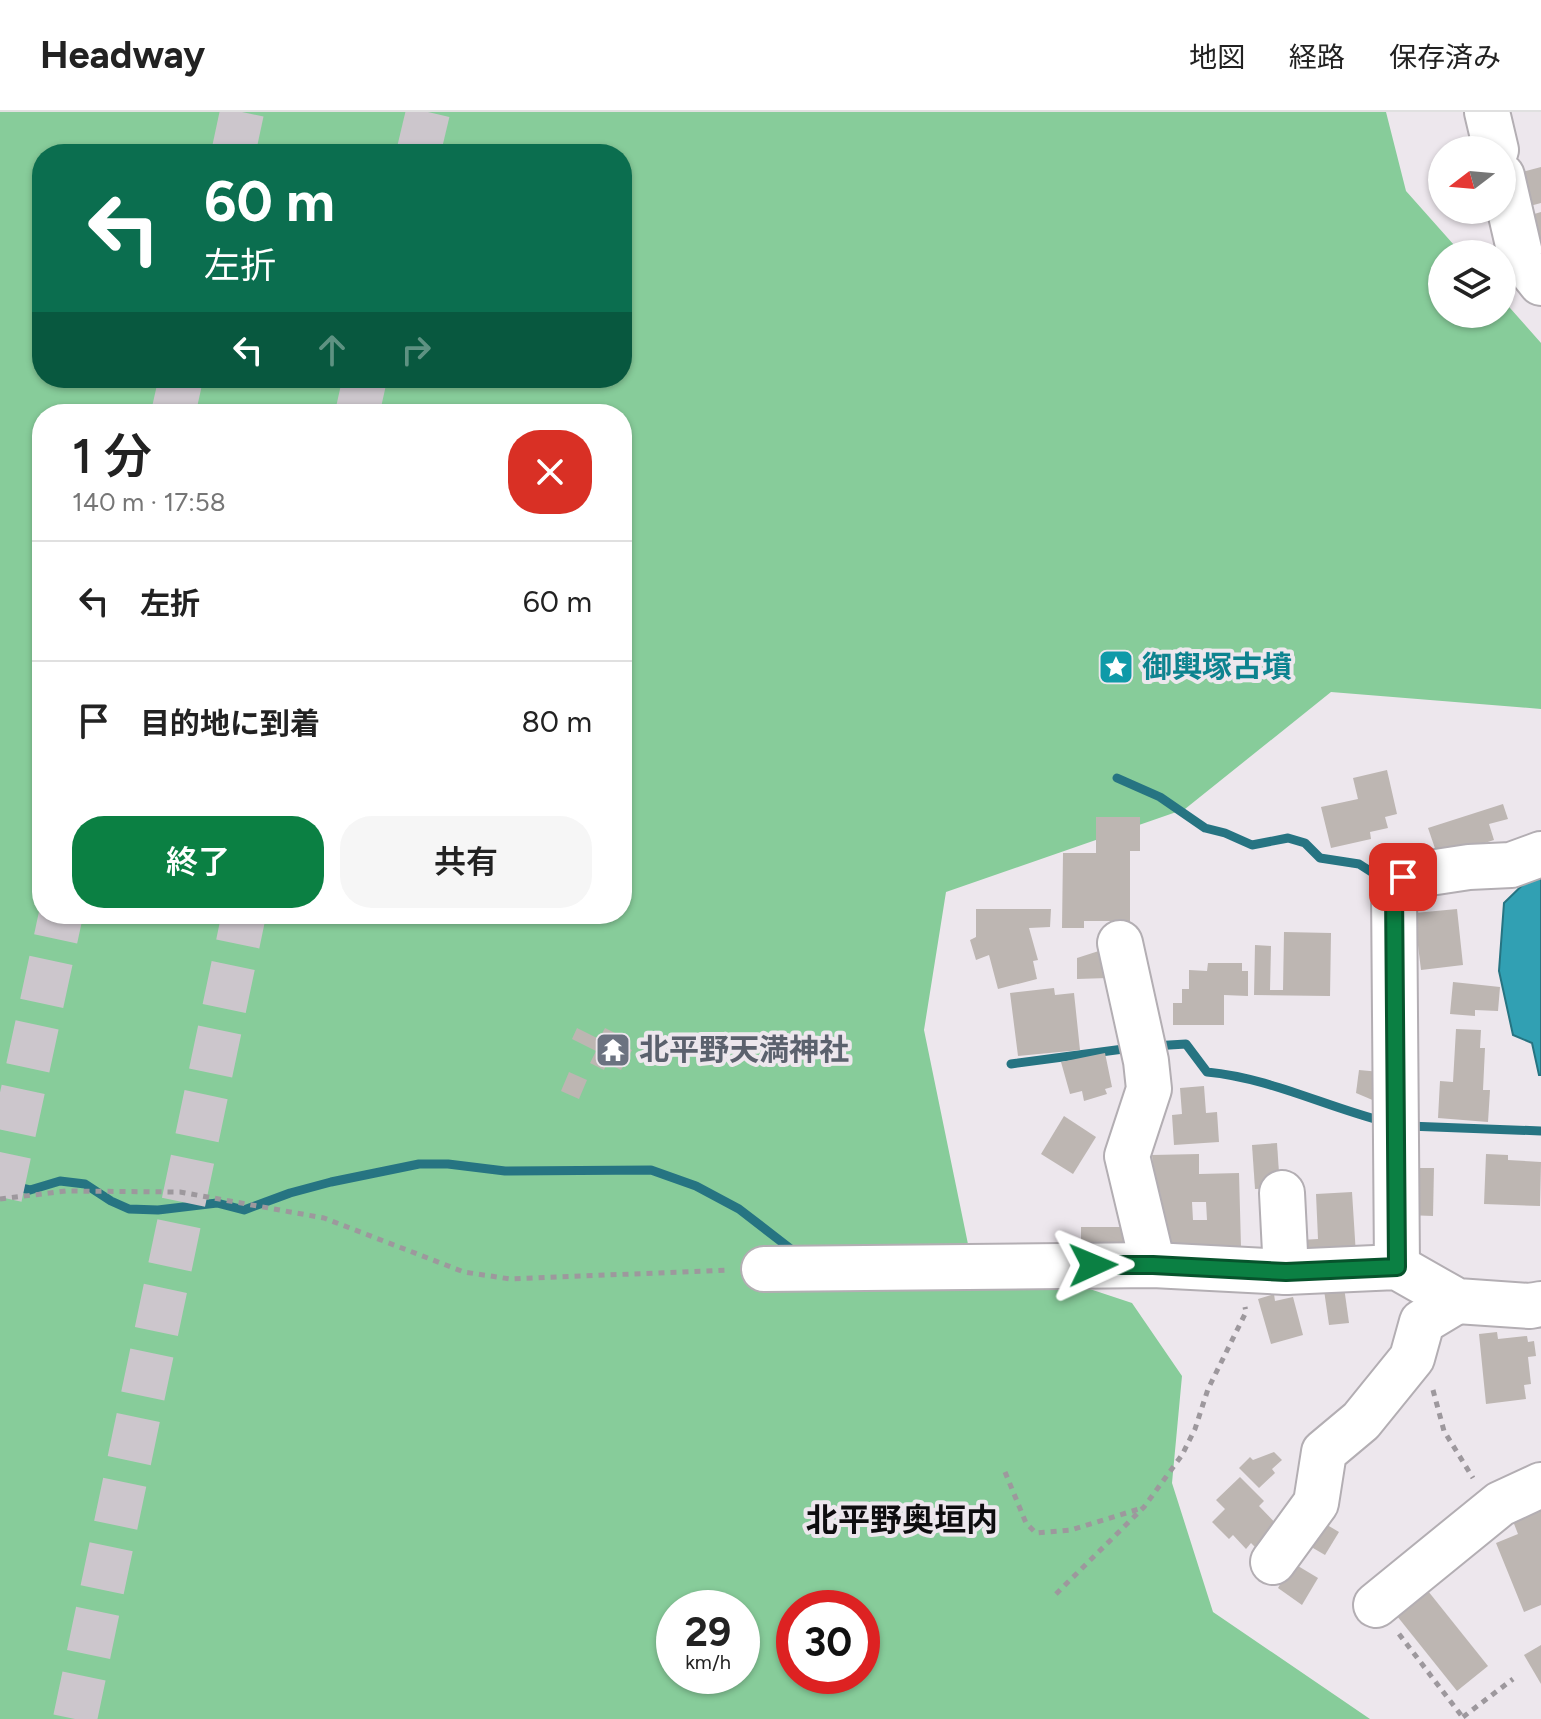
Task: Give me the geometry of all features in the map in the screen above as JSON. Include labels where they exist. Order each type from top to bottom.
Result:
[{"type":"street","points":[[1487,112],[1493,136]]},
{"type":"street","points":[[1513,224],[1521,258],[1541,283]]},
{"type":"street","points":[[1397,1267],[1394,888],[1403,877],[1469,867],[1511,865],[1541,854]]},
{"type":"street","points":[[1120,943],[1146,1061],[1149,1089],[1127,1156],[1153,1265]]},
{"type":"street","points":[[1282,1193],[1286,1272]]},
{"type":"street","points":[[764,1269],[1153,1265],[1286,1272],[1397,1267],[1457,1301],[1541,1304]]},
{"type":"street","points":[[1273,1562],[1316,1503],[1324,1452],[1361,1421],[1412,1358],[1422,1322],[1457,1301]]},
{"type":"street","points":[[1376,1605],[1500,1504],[1541,1485]]},
{"type":"path","points":[[0,1199],[66,1191],[180,1192],[324,1218],[464,1272],[510,1279],[764,1269]]},
{"type":"path","points":[[1056,1594],[1144,1507],[1182,1455],[1195,1429],[1208,1389],[1246,1312],[1239,1270]]},
{"type":"path","points":[[1431,1379],[1444,1431],[1493,1512]]},
{"type":"path","points":[[1005,1472],[1026,1523],[1036,1533],[1071,1530],[1144,1507]]},
{"type":"path","points":[[1376,1605],[1463,1718],[1513,1679]]},
{"type":"green space","points":[[0,112],[1386,112],[1406,191],[1428,216],[1428,224],[1435,224],[1450,240],[1428,240],[1428,328],[1516,328],[1516,315],[1541,343],[1541,709],[1331,692],[1185,809],[946,892],[924,1030],[969,1249],[1132,1303],[1182,1376],[1172,1483],[1213,1612],[1370,1719],[0,1719]]},
{"type":"water","points":[[1541,867],[1539,1075],[1532,1043],[1513,1035],[1499,971],[1504,903]]},
{"type":"building","points":[[1541,167],[1541,203],[1526,207],[1522,172]]},
{"type":"building","points":[[1541,212],[1541,256],[1524,217]]},
{"type":"building","points":[[1387,770],[1397,814],[1385,817],[1388,828],[1370,832],[1371,839],[1331,848],[1321,807],[1358,799],[1353,778]]},
{"type":"building","points":[[1503,804],[1508,819],[1489,824],[1494,840],[1466,849],[1440,863],[1428,828]]},
{"type":"building","points":[[1096,817],[1140,817],[1140,851],[1130,851],[1130,921],[1084,921],[1084,928],[1062,928],[1063,853],[1096,853]]},
{"type":"building","points":[[976,909],[1051,909],[1050,927],[1029,928],[1038,960],[1033,961],[1037,979],[998,989],[989,955],[976,960],[970,940],[976,937]]},
{"type":"building","points":[[1457,909],[1463,965],[1421,970],[1417,937],[1407,938],[1404,914]]},
{"type":"building","points":[[1284,932],[1331,933],[1330,996],[1254,995],[1255,945],[1271,946],[1270,990],[1283,990]]},
{"type":"building","points":[[1105,949],[1108,978],[1077,979],[1077,958]]},
{"type":"building","points":[[1208,963],[1242,963],[1242,971],[1248,971],[1248,996],[1224,995],[1224,1025],[1173,1025],[1173,1003],[1182,1003],[1182,989],[1189,989],[1189,970],[1207,971]]},
{"type":"building","points":[[1453,982],[1500,987],[1498,1011],[1475,1010],[1475,1016],[1450,1014]]},
{"type":"building","points":[[1054,988],[1055,995],[1074,993],[1080,1050],[1018,1056],[1010,993]]},
{"type":"building","points":[[577,1028],[599,1039],[605,1028],[621,1036],[618,1043],[632,1050],[621,1070],[607,1063],[604,1070],[590,1063],[596,1051],[572,1039]]},
{"type":"building","points":[[1456,1029],[1481,1030],[1480,1048],[1485,1048],[1483,1090],[1490,1090],[1488,1122],[1438,1118],[1440,1081],[1453,1082]]},
{"type":"building","points":[[1105,1053],[1112,1087],[1105,1089],[1107,1094],[1084,1101],[1082,1091],[1070,1094],[1061,1062]]},
{"type":"building","points":[[1359,1070],[1391,1073],[1389,1107],[1356,1093]]},
{"type":"building","points":[[569,1072],[587,1080],[579,1099],[561,1091]]},
{"type":"building","points":[[1204,1086],[1206,1113],[1217,1112],[1219,1142],[1174,1145],[1172,1115],[1182,1114],[1180,1088]]},
{"type":"building","points":[[1064,1116],[1096,1137],[1073,1174],[1041,1154]]},
{"type":"building","points":[[1277,1143],[1280,1188],[1255,1189],[1252,1145]]},
{"type":"building","points":[[1199,1154],[1199,1174],[1239,1173],[1241,1247],[1162,1249],[1160,1191],[1154,1191],[1152,1155]],"holes":[[[1192,1202],[1206,1202],[1207,1220],[1193,1220]]]},
{"type":"building","points":[[1486,1154],[1508,1155],[1508,1160],[1541,1162],[1540,1206],[1484,1204]]},
{"type":"building","points":[[1409,1168],[1434,1168],[1433,1216],[1407,1215]]},
{"type":"building","points":[[1352,1192],[1356,1255],[1292,1252],[1300,1240],[1318,1239],[1316,1194]]},
{"type":"building","points":[[1081,1227],[1124,1227],[1124,1253],[1081,1254]]},
{"type":"building","points":[[1344,1287],[1349,1323],[1329,1325],[1324,1290]]},
{"type":"building","points":[[1274,1294],[1275,1301],[1293,1297],[1303,1335],[1271,1344],[1258,1299]]},
{"type":"building","points":[[1497,1332],[1498,1339],[1527,1336],[1528,1342],[1534,1341],[1536,1356],[1528,1357],[1531,1384],[1524,1385],[1526,1399],[1486,1404],[1479,1334]]},
{"type":"building","points":[[1274,1452],[1282,1460],[1272,1469],[1275,1473],[1259,1488],[1239,1468],[1250,1457],[1253,1460]]},
{"type":"building","points":[[1240,1477],[1264,1501],[1259,1506],[1287,1535],[1265,1557],[1251,1543],[1246,1549],[1233,1535],[1229,1539],[1212,1522],[1225,1509],[1216,1500]]},
{"type":"building","points":[[1541,1498],[1541,1605],[1524,1612],[1496,1543],[1518,1534],[1509,1511]]},
{"type":"building","points":[[1317,1519],[1339,1532],[1325,1555],[1301,1541]]},
{"type":"building","points":[[1293,1563],[1318,1578],[1302,1605],[1278,1588]]},
{"type":"building","points":[[1420,1581],[1488,1666],[1457,1691],[1389,1606]]},
{"type":"building","points":[[1541,1645],[1541,1684],[1524,1655]]},
{"type":"waterway","points":[[1117,778],[1160,797],[1205,828],[1252,845],[1288,838],[1305,843],[1320,858],[1359,864],[1384,880]]},
{"type":"waterway","points":[[1153,1046],[1186,1044],[1207,1072],[1253,1080],[1386,1122]]},
{"type":"waterway","points":[[1011,1064],[1131,1048]]},
{"type":"waterway","points":[[1408,1126],[1541,1131]]},
{"type":"waterway","points":[[0,1183],[30,1190],[60,1181],[85,1184],[129,1209],[158,1210],[217,1203],[244,1210],[331,1182],[419,1164],[505,1171],[651,1170],[696,1186],[739,1209],[796,1253]]},
{"type":"tunnel","points":[[235,144],[242,112]]},
{"type":"tunnel","points":[[420,144],[428,112]]},
{"type":"tunnel","points":[[175,404],[179,388]]},
{"type":"tunnel","points":[[359,404],[363,388]]},
{"type":"tunnel","points":[[0,1197],[59,924]]},
{"type":"tunnel","points":[[75,1719],[242,924]]},
{"type":"place","name":"御輿塚古墳","points":[[1116,667]]},
{"type":"place","name":"北平野天満神社","points":[[613,1050]]},
{"type":"district","name":"北平野奥垣内","points":[[902,1520]]},
{"type":"route","points":[[1093,1265],[1286,1272],[1397,1267],[1394,888],[1403,877]]}]
